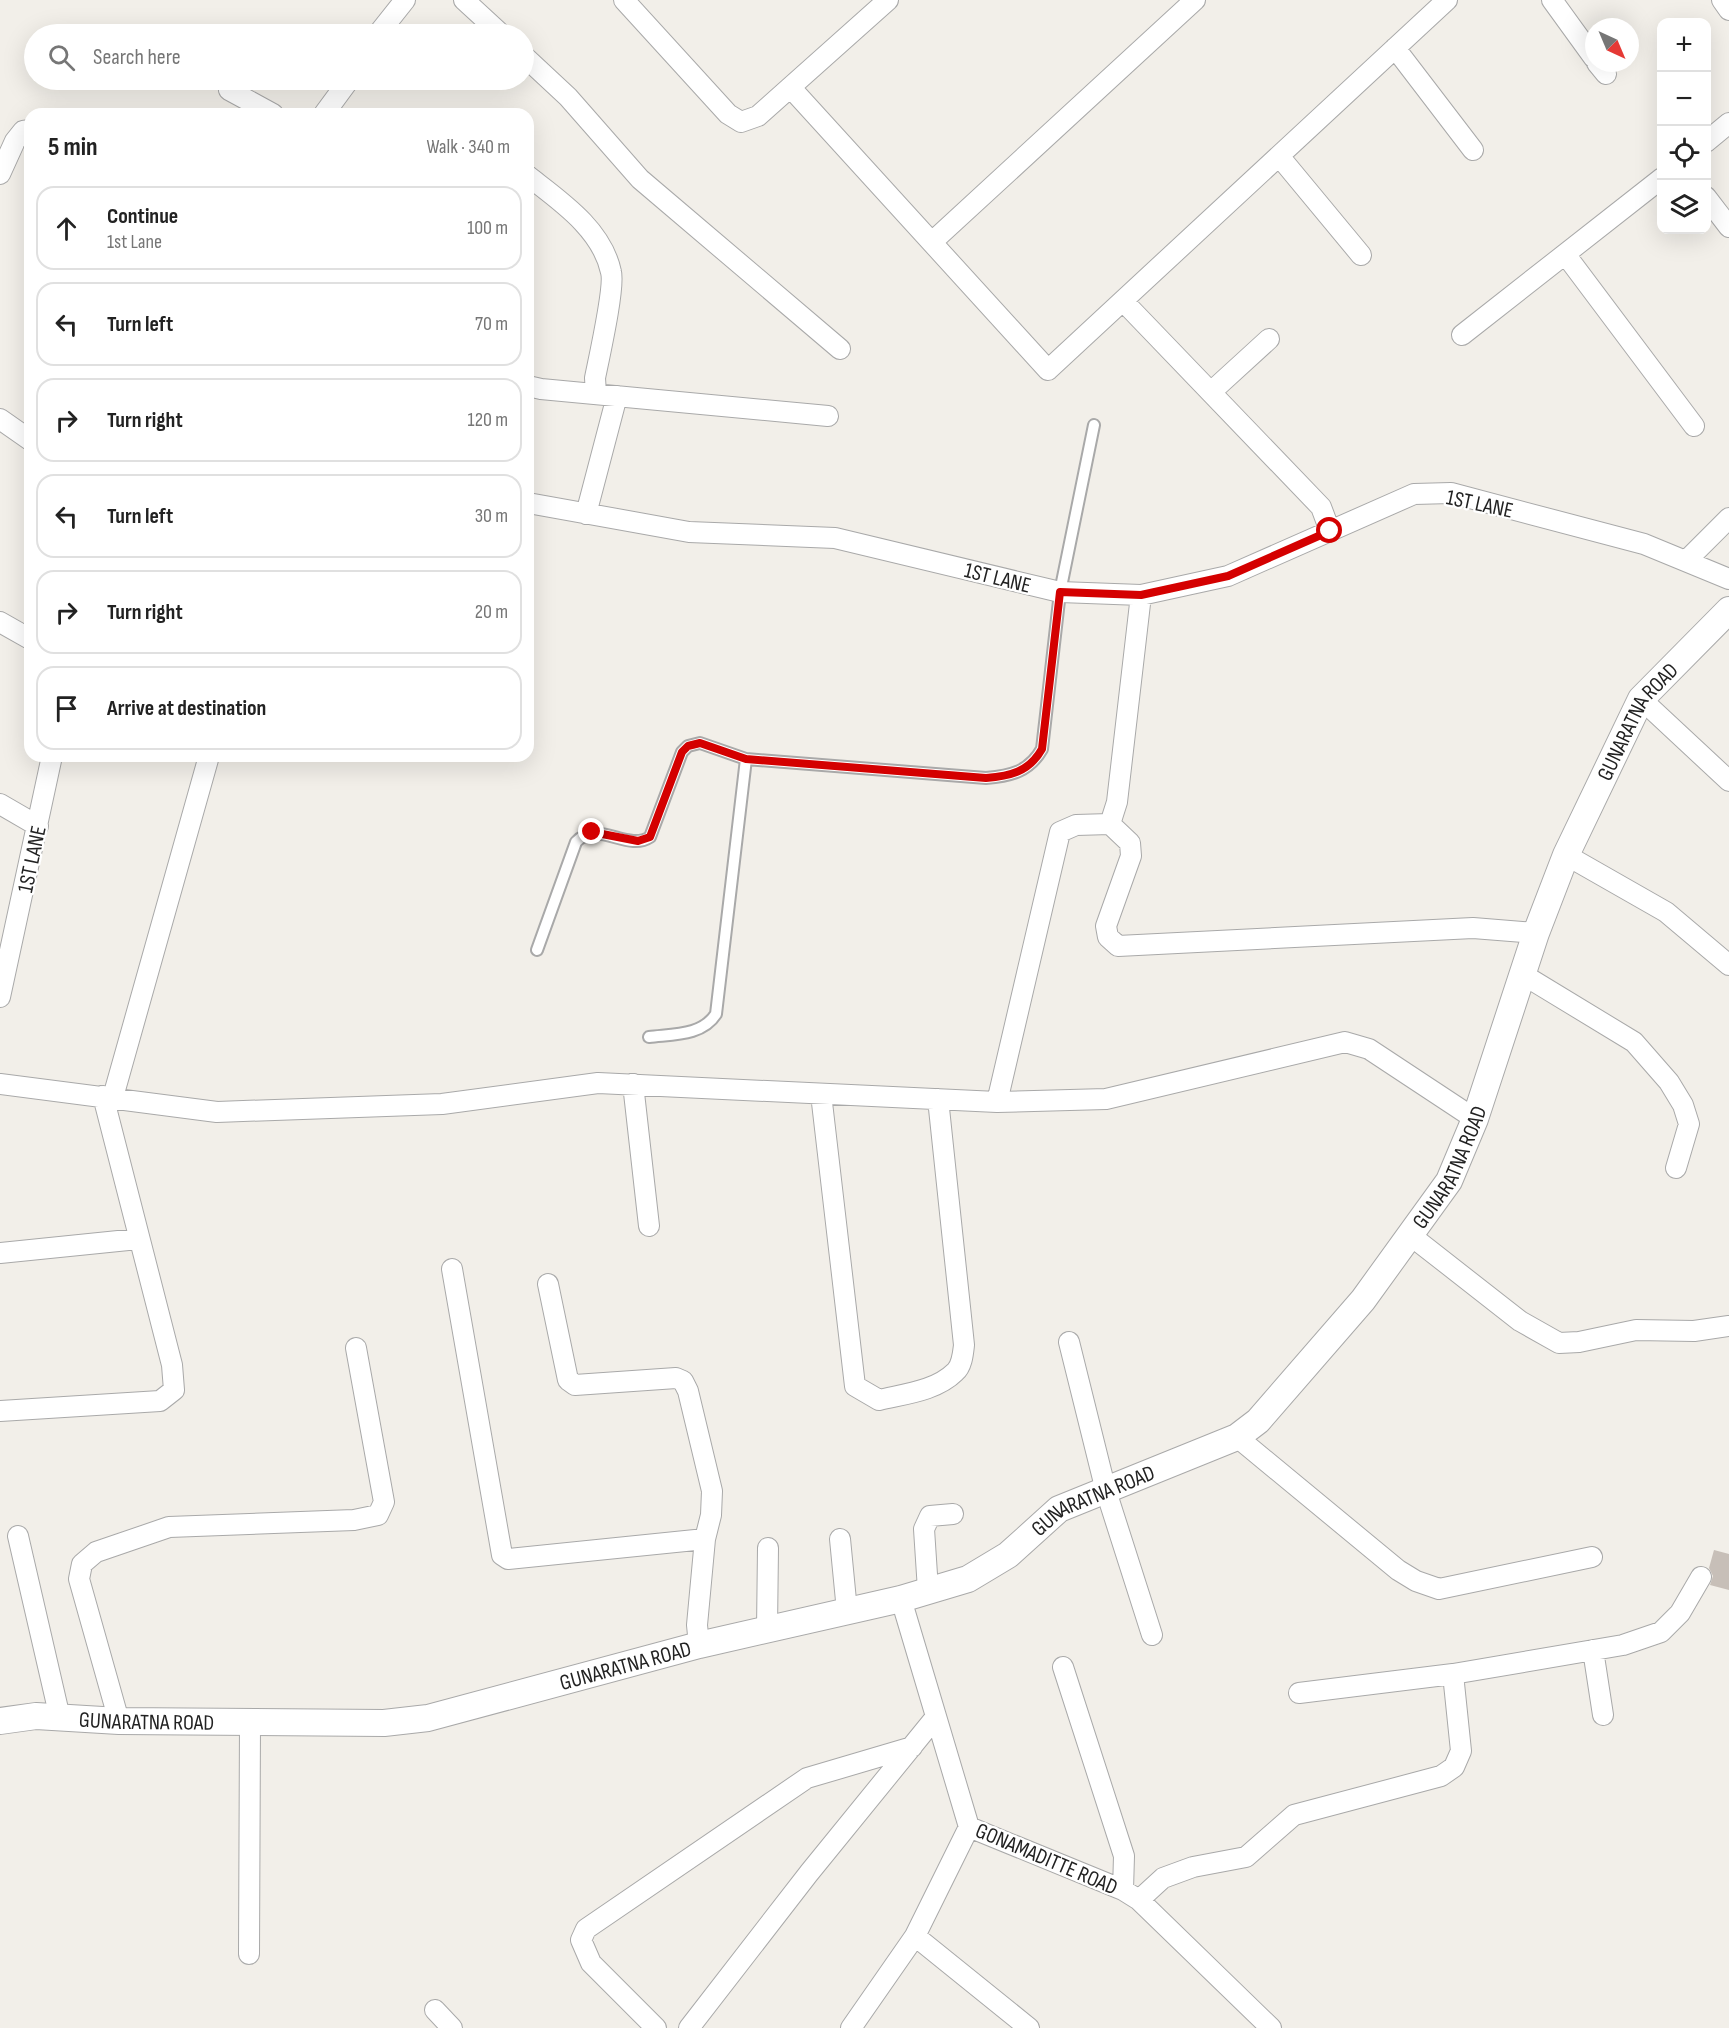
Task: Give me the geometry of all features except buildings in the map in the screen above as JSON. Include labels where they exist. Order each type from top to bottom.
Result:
[{"type":"street","points":[[386,24],[405,0]]},
{"type":"street","points":[[624,0],[728,114],[741,122],[758,116],[888,0]]},
{"type":"street","points":[[932,242],[1195,0]]},
{"type":"street","points":[[791,88],[1048,370],[1447,0]]},
{"type":"street","points":[[1552,0],[1585,46]]},
{"type":"street","points":[[1722,0],[1729,10]]},
{"type":"street","points":[[478,4],[493,24]]},
{"type":"street","points":[[1395,48],[1473,150]]},
{"type":"street","points":[[534,65],[568,97],[640,180],[840,349]]},
{"type":"street","points":[[229,90],[262,108]]},
{"type":"street","points":[[328,108],[342,90]]},
{"type":"street","points":[[1711,139],[1729,123]]},
{"type":"street","points":[[0,174],[15,141],[24,131]]},
{"type":"street","points":[[1279,156],[1361,255]]},
{"type":"street","points":[[1462,334],[1659,180]]},
{"type":"street","points":[[534,181],[575,214],[602,247],[612,274],[595,378],[596,394]]},
{"type":"street","points":[[1711,202],[1729,227]]},
{"type":"street","points":[[1565,254],[1694,426]]},
{"type":"street","points":[[1123,301],[1320,507],[1330,531]]},
{"type":"street","points":[[1211,393],[1269,339]]},
{"type":"street","points":[[534,387],[828,416]]},
{"type":"street","points":[[586,514],[617,396]]},
{"type":"street","points":[[0,418],[24,436]]},
{"type":"street","name":"1ST LANE","points":[[534,504],[689,532],[835,538],[1060,592],[1141,595],[1228,576],[1414,494],[1451,493],[1644,544],[1729,579]]},
{"type":"street","points":[[1686,561],[1729,518]]},
{"type":"street","points":[[1110,824],[1117,802],[1141,595]]},
{"type":"street","name":"GUNARATNA ROAD","points":[[0,1721],[36,1716],[119,1721],[250,1723],[384,1723],[428,1718],[699,1645],[901,1599],[968,1579],[1008,1556],[1059,1509],[1237,1437],[1258,1421],[1355,1308],[1449,1181],[1475,1119],[1536,933],[1566,855],[1641,699],[1729,610]]},
{"type":"street","points":[[0,622],[24,636]]},
{"type":"street","points":[[1641,699],[1729,782]]},
{"type":"street","name":"1ST LANE","points":[[0,997],[3,968],[38,826],[51,762]]},
{"type":"street","points":[[0,1411],[160,1401],[174,1390],[172,1365],[138,1239],[108,1096],[207,762]]},
{"type":"street","points":[[0,804],[38,826]]},
{"type":"street","points":[[997,1102],[1060,832],[1076,825],[1110,824],[1130,843],[1131,856],[1106,926],[1108,937],[1118,945],[1473,928],[1536,933]]},
{"type":"street","points":[[1566,855],[1666,912],[1729,964]]},
{"type":"street","points":[[1522,974],[1634,1041],[1670,1082],[1683,1105],[1689,1124],[1676,1168]]},
{"type":"street","points":[[0,1084],[108,1096],[217,1112],[442,1104],[598,1083],[997,1102],[1106,1099],[1345,1042],[1369,1049],[1475,1119]]},
{"type":"street","points":[[633,1084],[649,1226]]},
{"type":"street","points":[[821,1094],[855,1386],[879,1400],[927,1389],[956,1372],[962,1359],[964,1345],[938,1099]]},
{"type":"street","points":[[1410,1235],[1520,1321],[1559,1343],[1579,1342],[1636,1330],[1694,1331],[1729,1326]]},
{"type":"street","points":[[0,1253],[138,1239]]},
{"type":"street","points":[[452,1269],[499,1549],[502,1555],[508,1559],[705,1539]]},
{"type":"street","points":[[548,1284],[568,1380],[575,1385],[676,1378],[683,1381],[688,1391],[712,1491],[697,1625],[699,1645]]},
{"type":"street","points":[[1069,1342],[1106,1491],[1152,1635]]},
{"type":"street","points":[[119,1721],[79,1579],[82,1564],[96,1552],[169,1527],[354,1520],[378,1515],[384,1502],[356,1348]]},
{"type":"street","points":[[1237,1437],[1398,1569],[1416,1581],[1439,1589],[1592,1557]]},
{"type":"street","points":[[928,1590],[924,1529],[930,1516],[953,1514]]},
{"type":"street","points":[[18,1536],[60,1718]]},
{"type":"street","points":[[840,1539],[848,1611]]},
{"type":"street","points":[[767,1629],[768,1548]]},
{"type":"street","points":[[1299,1693],[1453,1674],[1623,1645],[1661,1632],[1680,1613],[1701,1577]]},
{"type":"street","name":"GONAMADITTE ROAD","points":[[901,1599],[969,1827],[1131,1895],[1271,2028]]},
{"type":"street","points":[[1593,1650],[1604,1715]]},
{"type":"street","points":[[1063,1666],[1124,1856],[1131,1895],[1162,1878],[1193,1867],[1246,1857],[1294,1815],[1441,1776],[1454,1767],[1461,1751],[1453,1674]]},
{"type":"street","points":[[689,2028],[809,1873],[935,1718]]},
{"type":"street","points":[[249,1954],[250,1723]]},
{"type":"street","points":[[656,2028],[591,1963],[581,1940],[586,1929],[807,1778],[912,1747]]},
{"type":"street","points":[[851,2028],[915,1936],[969,1827]]},
{"type":"street","points":[[915,1936],[1029,2028]]},
{"type":"street","points":[[435,2010],[449,2027]]},
{"type":"lane","points":[[537,950],[576,842],[582,834],[592,832],[638,841],[650,837],[682,752],[688,746],[700,743],[746,759],[986,778],[1012,776],[1028,767],[1042,749],[1060,592],[1094,424]]},
{"type":"lane","points":[[649,1037],[693,1031],[704,1027],[716,1014],[746,759]]},
{"type":"route","points":[[592,832],[638,841],[645,841],[650,837],[655,830],[682,752],[688,746],[700,743],[746,759],[986,778],[1012,776],[1028,767],[1042,749],[1060,592],[1141,595],[1228,576],[1330,531]]}]
